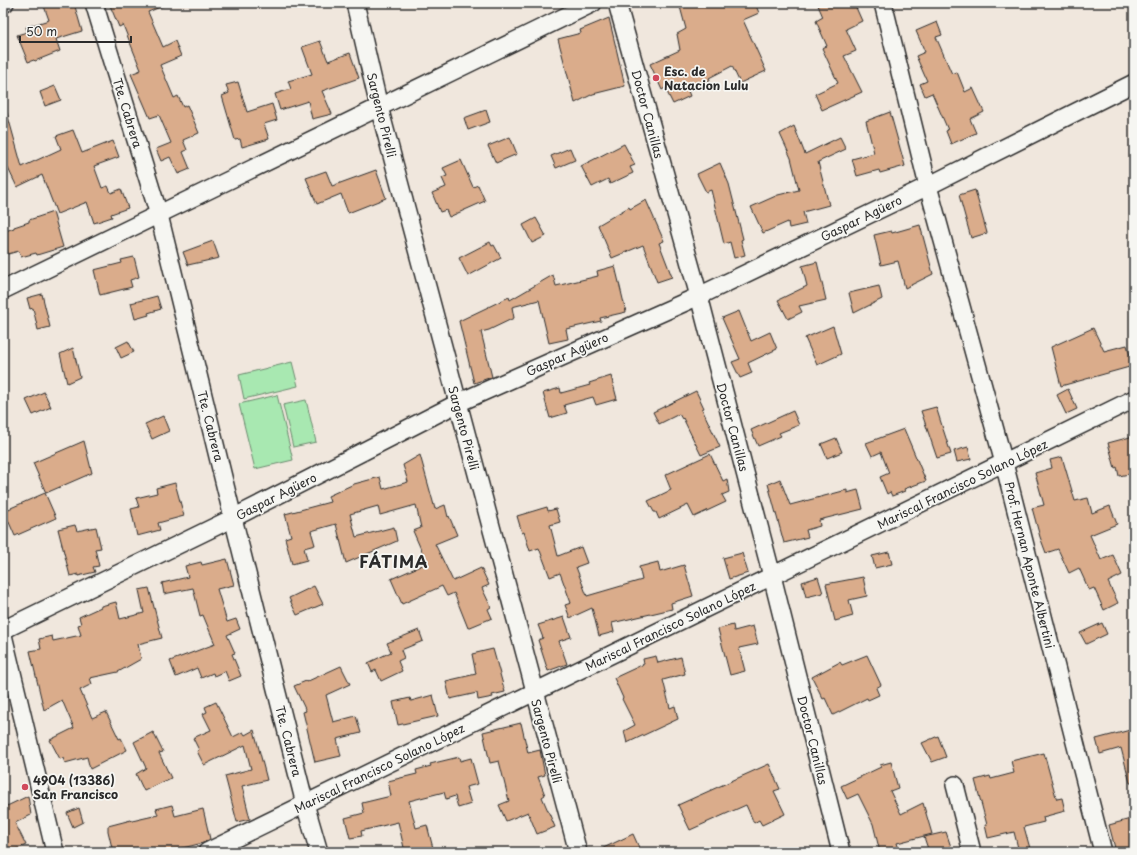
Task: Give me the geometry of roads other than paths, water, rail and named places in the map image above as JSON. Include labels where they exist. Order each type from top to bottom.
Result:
[{"type":"street","name":"Tte. Cabrera","points":[[94,3],[160,215],[233,518],[305,804],[319,852]]},
{"type":"street","name":"Sargento Pirelli","points":[[355,3],[379,107],[534,692],[578,852]]},
{"type":"street","points":[[3,290],[160,215],[592,3]]},
{"type":"street","name":"Doctor Canillas","points":[[618,3],[698,296],[772,576],[841,852]]},
{"type":"street","name":"Prof. Hernan Aponte Albertini","points":[[883,3],[928,186],[1004,463],[1103,852]]},
{"type":"street","name":"Gaspar Agüero","points":[[3,630],[233,518],[458,403],[698,296],[928,186],[1134,83]]},
{"type":"street","name":"Mariscal Francisco Solano López","points":[[207,852],[1134,399]]},
{"type":"street","points":[[3,635],[55,852]]},
{"type":"street","points":[[955,785],[972,852]]},
{"type":"place","name":"Esc. de Natacion Lulu","points":[[656,78]]},
{"type":"place","name":"4904 (13386) San Francisco","points":[[25,787]]},
{"type":"district","name":"FÁTIMA","points":[[394,561]]}]
